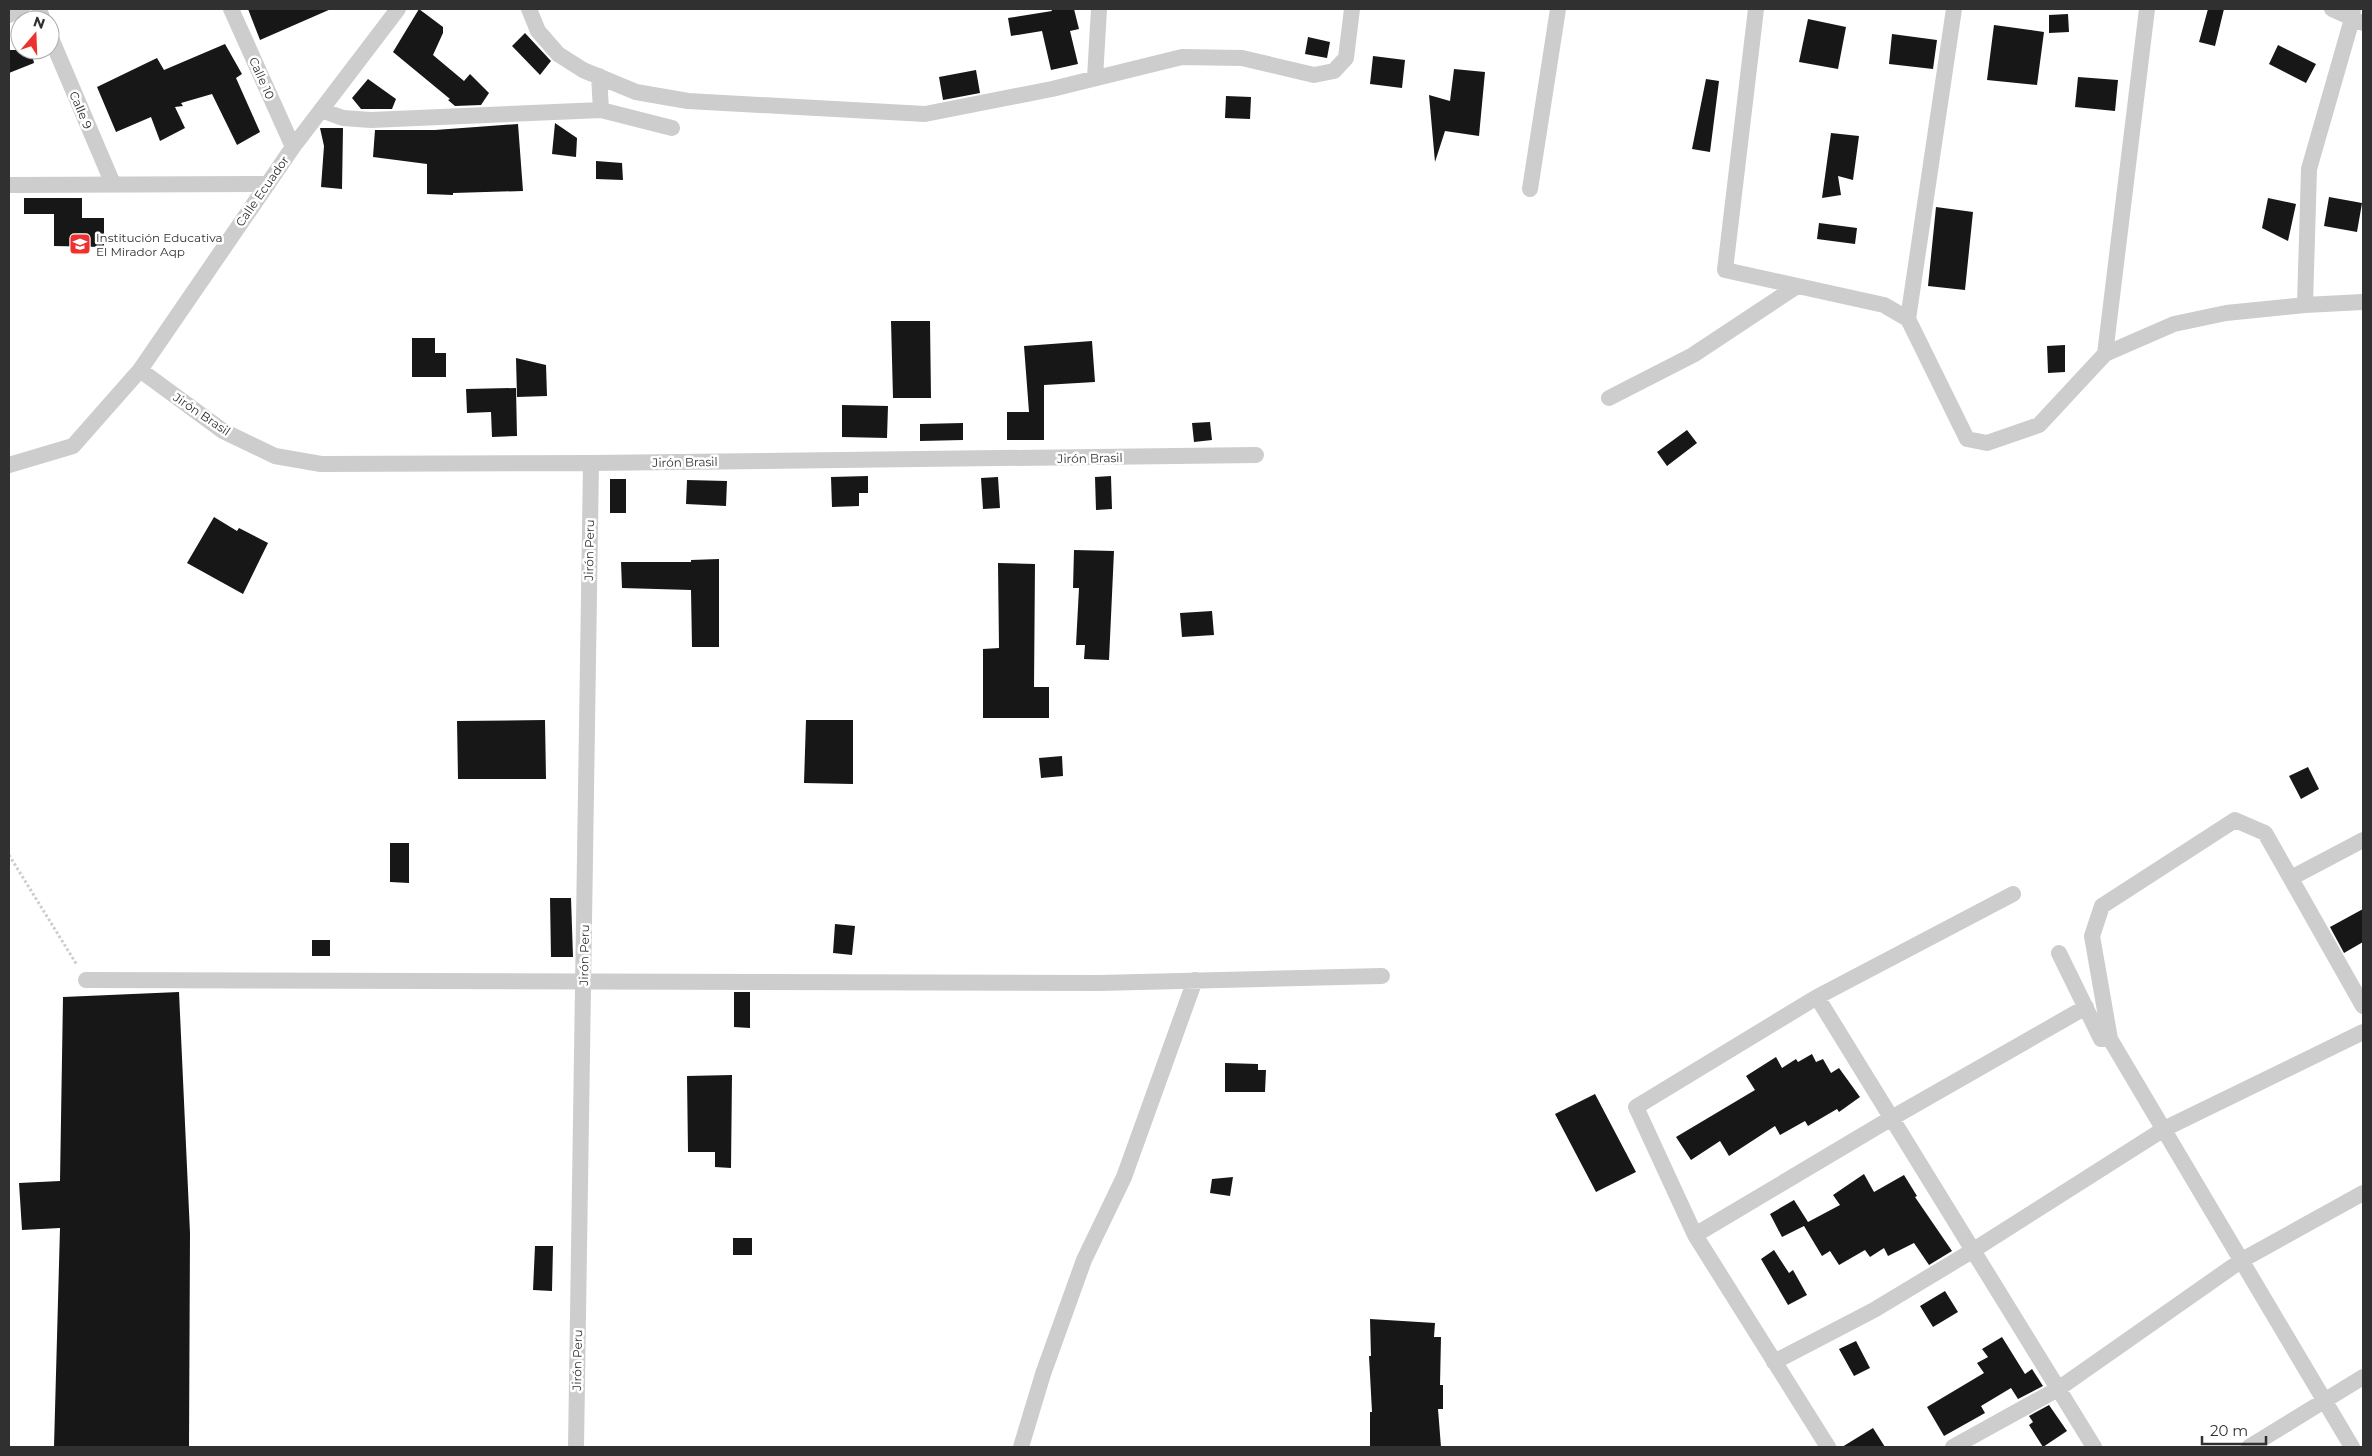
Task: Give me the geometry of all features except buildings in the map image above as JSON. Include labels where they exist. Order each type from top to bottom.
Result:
[{"type":"street","points":[[9,15],[22,9]]},
{"type":"street","name":"Calle 10","points":[[231,9],[293,147]]},
{"type":"street","name":"Calle Ecuador","points":[[9,465],[73,446],[140,370],[293,147],[398,9]]},
{"type":"street","points":[[529,9],[538,31],[558,54],[583,70],[636,92],[688,100],[925,114],[1052,89],[1182,58],[1242,58],[1314,75],[1334,71],[1346,58],[1352,9]]},
{"type":"street","points":[[1095,78],[1099,9]]},
{"type":"street","points":[[1530,189],[1558,9]]},
{"type":"street","points":[[1756,9],[1725,270],[1884,305],[1908,319],[1967,438],[1987,443],[2039,425],[2105,354],[2174,324],[2226,312],[2363,302]]},
{"type":"street","points":[[1908,319],[1954,9]]},
{"type":"street","points":[[2105,354],[2147,9]]},
{"type":"street","points":[[2305,305],[2309,169],[2356,17],[2332,9]]},
{"type":"street","name":"Calle 9","points":[[60,59],[113,184]]},
{"type":"street","points":[[599,76],[601,110]]},
{"type":"street","points":[[321,110],[343,118],[371,120],[601,110],[672,128]]},
{"type":"street","points":[[9,185],[268,184]]},
{"type":"street","points":[[1609,398],[1693,355],[1797,286]]},
{"type":"street","name":"Jirón Brasil","points":[[140,370],[223,431],[275,456],[321,464],[591,464],[1256,456]]},
{"type":"street","name":"Jirón Peru","points":[[576,1447],[591,464]]},
{"type":"street","points":[[2352,1447],[2110,1039],[2092,936],[2102,906],[2235,820],[2265,832],[2363,1006]]},
{"type":"street","points":[[2291,878],[2363,840]]},
{"type":"street","points":[[1828,1447],[1695,1235],[1636,1107],[1817,998],[2013,894]]},
{"type":"street","points":[[2059,954],[2100,1039],[2110,1039]]},
{"type":"street","points":[[86,980],[1100,983],[1382,976]]},
{"type":"street","points":[[1021,1447],[1043,1374],[1084,1260],[1124,1177],[1195,980]]},
{"type":"street","points":[[1817,998],[2094,1447]]},
{"type":"street","points":[[1695,1235],[1890,1118],[2086,1007]]},
{"type":"street","points":[[1774,1362],[1874,1310],[1972,1251],[2164,1129],[2363,1032]]},
{"type":"street","points":[[1953,1447],[2058,1389],[2242,1260],[2363,1193]]},
{"type":"street","points":[[2249,1447],[2363,1377]]},
{"type":"path","points":[[9,855],[86,980]]},
{"type":"place","name":"Institución Educativa El Mirador Aqp","points":[[80,244]]}]
